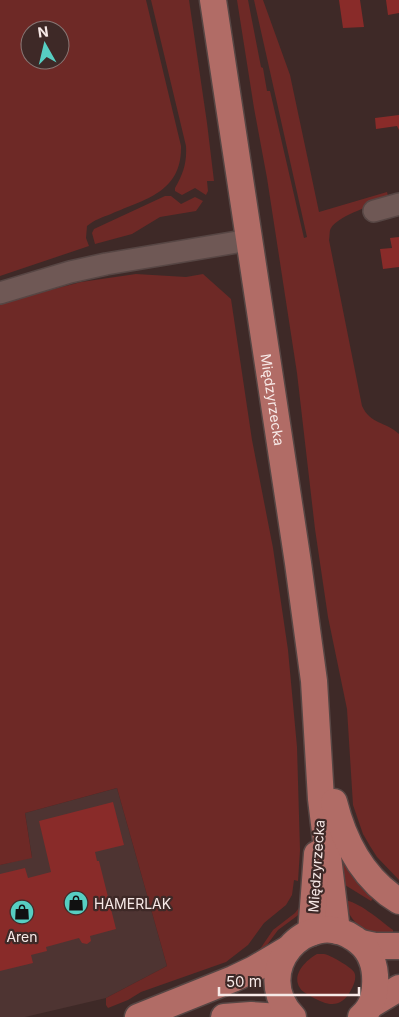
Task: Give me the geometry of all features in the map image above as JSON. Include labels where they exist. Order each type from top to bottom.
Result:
[{"type":"main road","name":"Międzyrzecka","points":[[213,0],[314,681],[321,799],[337,931]]},
{"type":"main road","points":[[314,681],[332,794],[343,832],[351,851],[364,869],[385,891],[399,901]]},
{"type":"main road","name":"Międzyrzecka","points":[[311,932],[321,799]]},
{"type":"main road","points":[[138,1017],[233,979],[288,949],[298,939],[311,932],[324,930],[350,935],[361,943],[368,952],[374,970],[374,993],[366,1011]]},
{"type":"main road","points":[[361,943],[399,946]]},
{"type":"main road","points":[[288,949],[280,963],[277,979],[279,994],[286,1009],[293,1017]]},
{"type":"main road","points":[[366,1011],[399,988]]},
{"type":"main road","points":[[224,1017],[251,1015],[281,1017]]},
{"type":"street","points":[[374,211],[399,204]]},
{"type":"street","points":[[0,293],[70,272],[106,264],[249,240]]},
{"type":"shaded area","points":[[0,0],[146,0],[181,146],[180,162],[169,184],[159,192],[87,226],[86,238],[89,246],[0,276]]},
{"type":"shaded area","points":[[151,0],[189,0],[214,181],[207,181],[208,191],[206,195],[195,188],[182,195],[175,191],[184,168],[186,146]]},
{"type":"shaded area","points":[[237,0],[248,0],[261,67],[263,68],[267,91],[270,91],[304,238],[307,237],[254,0],[263,0],[290,75],[319,212],[387,192],[389,200],[358,211],[335,223],[331,228],[329,240],[362,406],[370,417],[399,434],[399,880],[377,857],[370,846],[363,834],[353,805],[347,709],[328,617],[315,529],[297,373]]},
{"type":"shaded area","points":[[165,196],[171,196],[181,204],[195,197],[203,201],[196,211],[160,217],[132,234],[95,244],[92,233],[94,229]]},
{"type":"shaded area","points":[[136,274],[186,277],[203,274],[231,299],[252,440],[273,548],[288,650],[297,747],[300,850],[298,881],[294,880],[292,895],[286,905],[264,923],[248,945],[226,962],[141,992],[128,1000],[108,1008],[106,998],[167,966],[117,788],[25,813],[32,858],[0,865],[0,303],[81,282]]},
{"type":"shaded area","points":[[117,788],[167,966],[106,998],[25,1017],[0,1017],[0,865],[32,857],[25,813]]},
{"type":"shaded area","points":[[338,842],[376,895],[371,901],[345,885],[344,880],[341,880]]},
{"type":"shaded area","points":[[343,900],[355,903],[369,912],[393,930],[393,934],[375,934],[361,928],[351,916]]},
{"type":"shaded area","points":[[304,901],[304,908],[297,916],[278,930],[264,949],[258,952],[273,930],[295,913]]},
{"type":"shaded area","points":[[317,954],[324,954],[345,964],[355,974],[352,988],[347,996],[338,1003],[329,1004],[323,1002],[302,991],[300,988],[297,978],[301,968]]},
{"type":"building","points":[[339,0],[360,0],[364,27],[343,28]]},
{"type":"building","points":[[386,0],[399,0],[399,13],[388,15]]},
{"type":"building","points":[[399,115],[399,130],[397,126],[376,129],[375,118]]},
{"type":"building","points":[[399,237],[399,267],[383,269],[380,249],[392,248],[390,238]]},
{"type":"building","points":[[113,802],[124,845],[95,852],[116,929],[90,936],[91,941],[87,944],[82,943],[79,938],[46,947],[47,951],[31,955],[33,963],[0,971],[0,874],[25,868],[28,878],[51,872],[39,821]]},
{"type":"place","name":"HAMERLAK","points":[[76,903]]},
{"type":"place","name":"Aren","points":[[22,912]]}]
